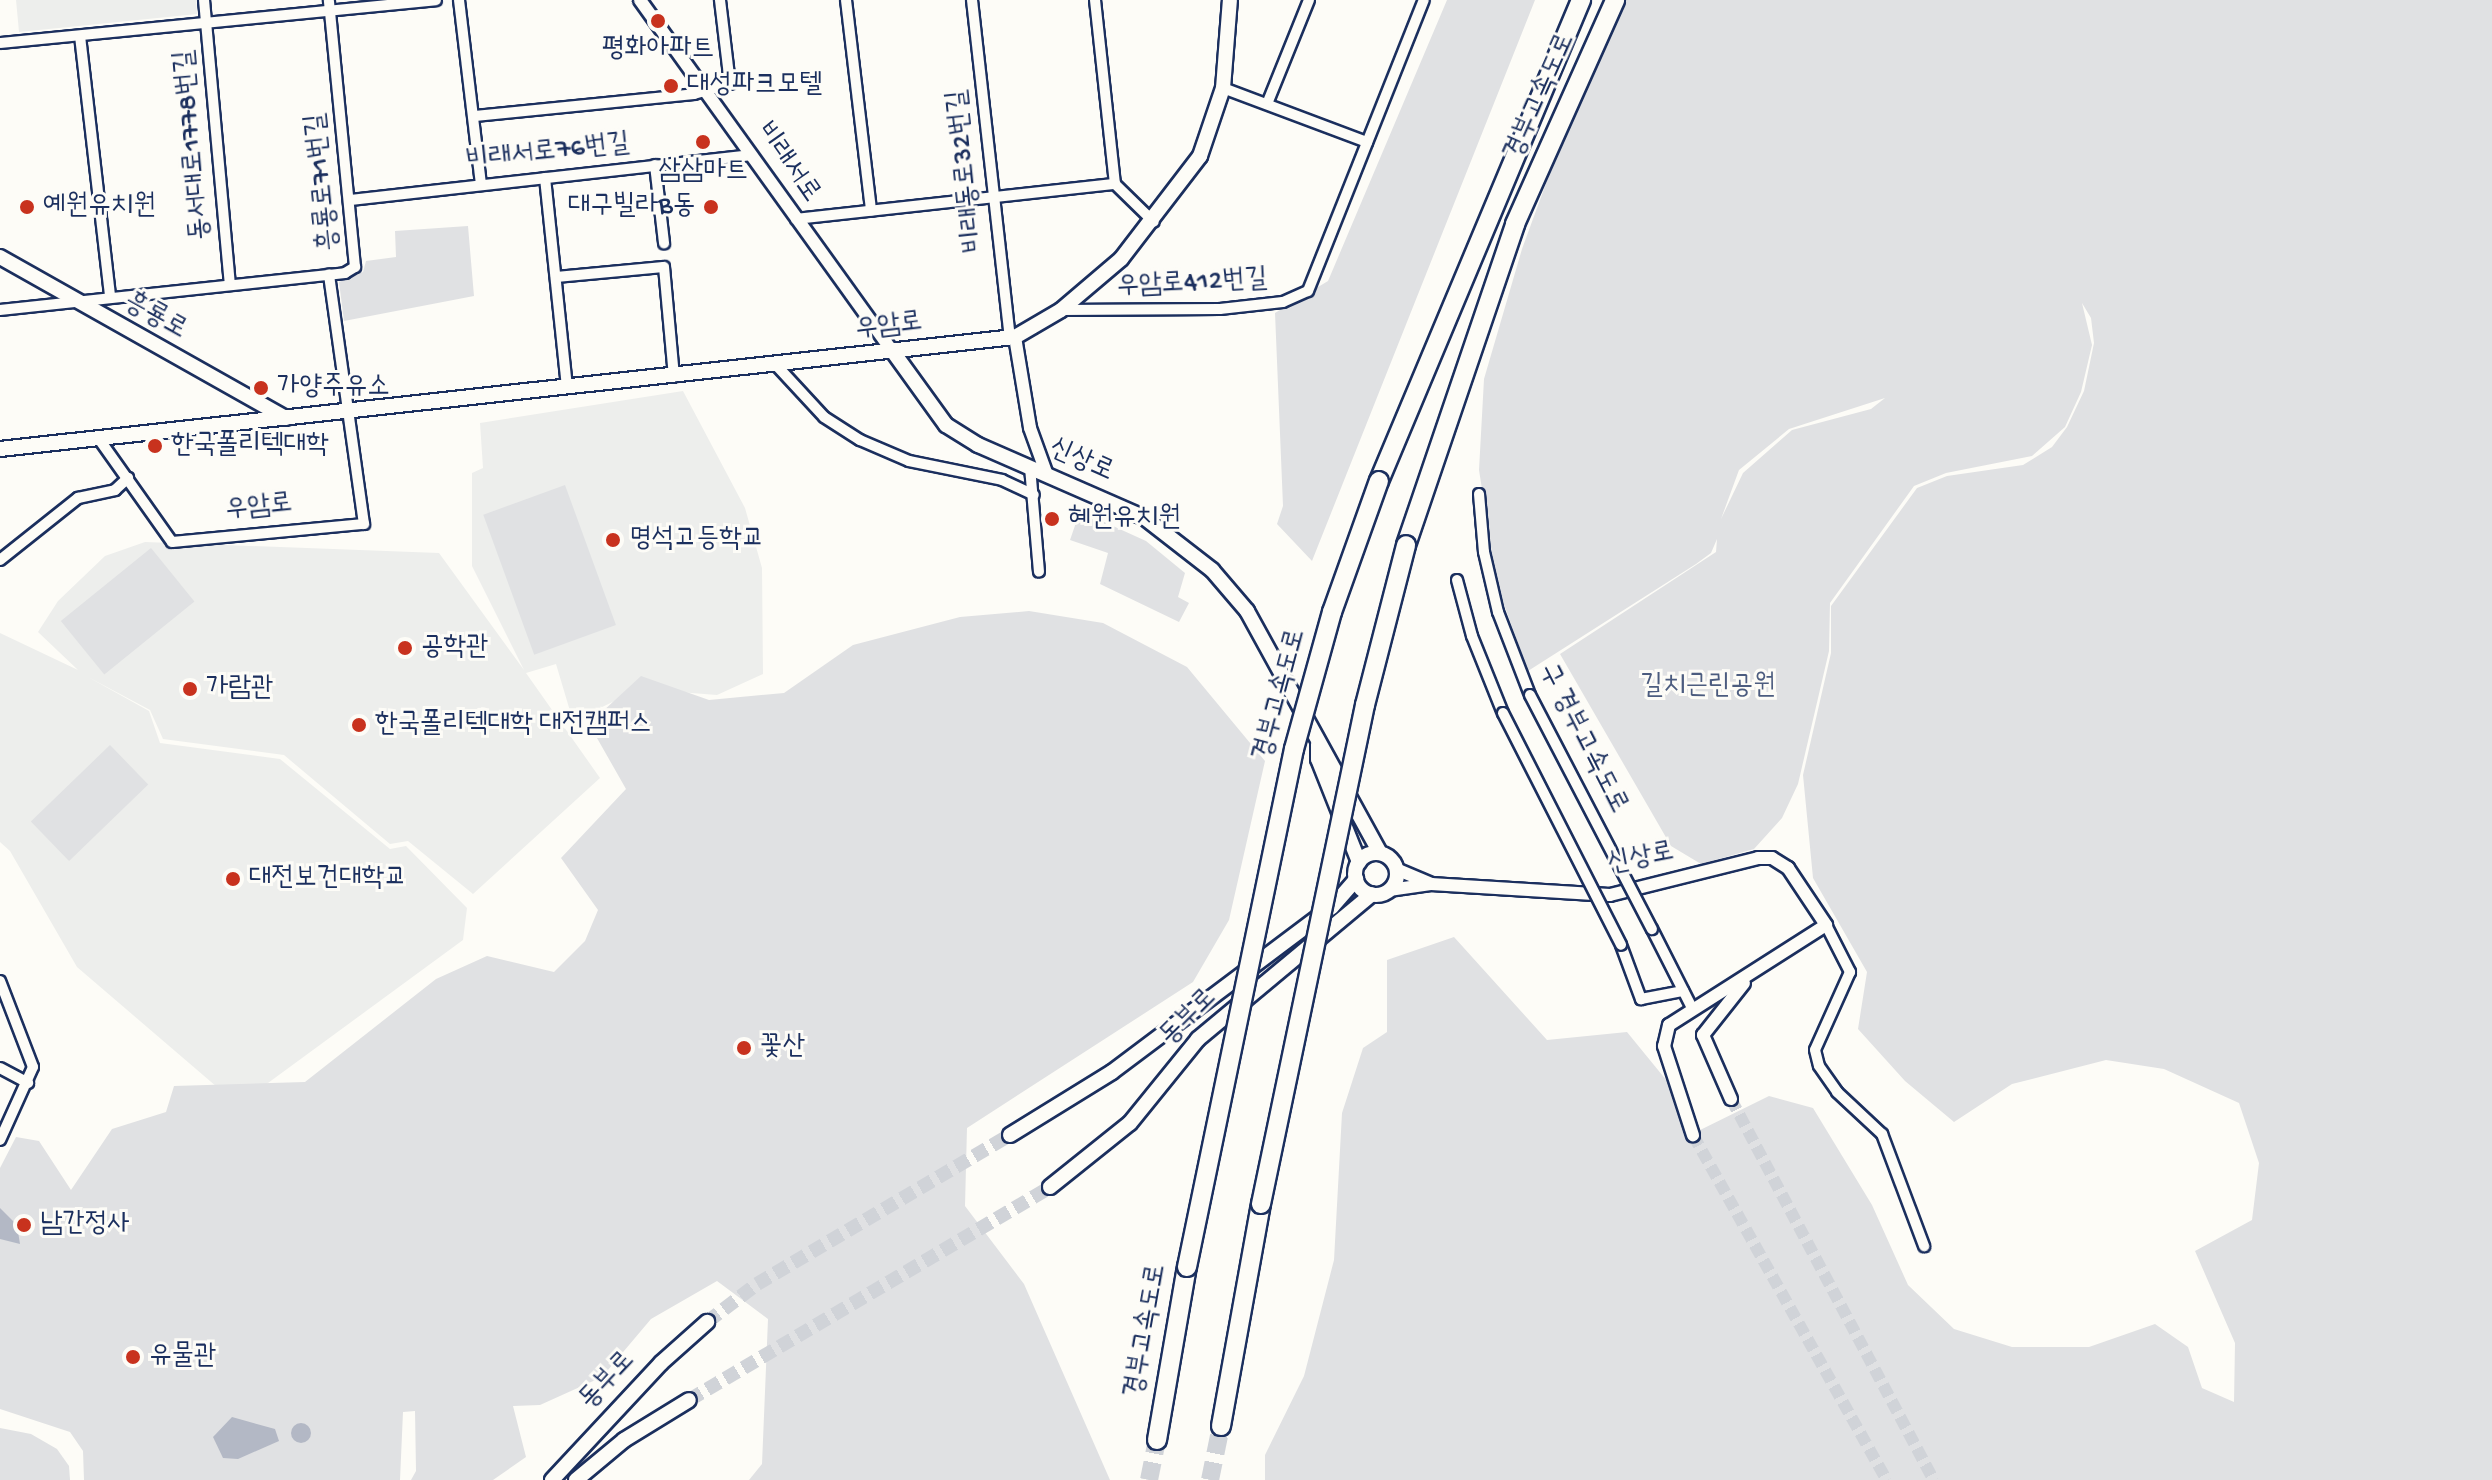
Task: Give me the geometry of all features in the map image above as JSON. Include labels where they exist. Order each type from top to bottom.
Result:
[{"type":"highway","name":"경부고속도로","points":[[1157,1440],[1187,1267],[1294,749],[1332,612],[1379,481],[1581,0]]},
{"type":"highway","name":"경부고속도로","points":[[1221,1426],[1261,1204],[1365,705],[1406,545],[1515,224],[1615,0]]},
{"type":"main road","name":"우암로","points":[[0,449],[777,366],[1013,337],[1061,310],[1121,259],[1154,222],[1200,156],[1223,88],[1230,0]]},
{"type":"main road","name":"흥룡로","points":[[0,257],[74,302],[286,418]]},
{"type":"main road","name":"신상로","points":[[894,353],[946,425],[1047,475],[1145,518],[1212,570],[1247,611],[1318,744]]},
{"type":"main road","points":[[1318,744],[1339,771],[1380,853],[1396,869],[1389,890],[1372,894],[1356,879],[1359,862],[1318,759],[1318,744]]},
{"type":"main road","points":[[1359,862],[1380,853]]},
{"type":"main road","name":"동부로","points":[[1010,1135],[1112,1072],[1332,907],[1356,879]]},
{"type":"main road","name":"동부로","points":[[1050,1187],[1130,1123],[1198,1039],[1372,894]]},
{"type":"main road","name":"동부로","points":[[552,1480],[661,1363],[707,1322]]},
{"type":"main road","name":"동부로","points":[[576,1480],[624,1440],[689,1400]]},
{"type":"street","name":"동서대로1778번길","points":[[204,0],[230,285]]},
{"type":"street","points":[[0,43],[189,23],[207,26],[329,6],[436,0]]},
{"type":"street","points":[[459,0],[481,185]]},
{"type":"street","name":"비래서로","points":[[640,0],[706,87],[796,219],[894,353]]},
{"type":"street","points":[[475,116],[694,94],[706,87],[730,84],[720,0]]},
{"type":"street","points":[[846,0],[871,211]]},
{"type":"street","name":"비래동로32번길","points":[[972,0],[1013,337]]},
{"type":"street","points":[[1095,0],[1115,184],[1154,222]]},
{"type":"street","points":[[1267,104],[1309,0]]},
{"type":"street","name":"우암로412번길","points":[[1061,310],[1220,309],[1283,302],[1308,291],[1424,0]]},
{"type":"street","name":"흥룡로71번길","points":[[0,310],[329,274],[355,267],[351,200],[329,6]]},
{"type":"street","points":[[80,36],[110,296]]},
{"type":"street","points":[[1223,88],[1367,142]]},
{"type":"street","name":"비래서로76번길","points":[[351,200],[751,155]]},
{"type":"street","points":[[655,165],[664,243]]},
{"type":"street","points":[[545,178],[567,388]]},
{"type":"street","points":[[796,219],[1115,184]]},
{"type":"street","points":[[556,277],[664,267],[674,377]]},
{"type":"street","name":"우암로","points":[[99,439],[172,542],[364,524],[329,274]]},
{"type":"street","points":[[1013,337],[1030,428],[1047,475]]},
{"type":"street","points":[[777,366],[824,417],[860,440],[909,461],[1002,480],[1034,495]]},
{"type":"street","points":[[1030,467],[1039,572]]},
{"type":"street","points":[[0,560],[78,498],[115,490],[128,478]]},
{"type":"street","name":"구 경부고속도로","points":[[1479,494],[1484,552],[1498,612],[1530,695],[1691,1006]]},
{"type":"street","name":"구 경부고속도로","points":[[1457,580],[1472,636],[1503,713],[1621,945],[1641,999],[1683,991]]},
{"type":"street","name":"신상로","points":[[1431,884],[1610,895],[1772,858],[1801,881],[1850,972],[1815,1050],[1819,1066],[1837,1092],[1882,1134],[1924,1246]]},
{"type":"street","points":[[1396,869],[1431,884]]},
{"type":"street","points":[[1389,890],[1431,884]]},
{"type":"street","points":[[1693,1135],[1664,1046],[1669,1025],[1691,1006],[1755,973],[1826,925]]},
{"type":"street","points":[[1731,1099],[1703,1035],[1755,973]]},
{"type":"street","points":[[0,981],[30,1058],[28,1083],[0,1140]]},
{"type":"street","points":[[0,1068],[28,1083]]},
{"type":"shaded area","points":[[16,0],[196,0],[197,14],[19,32]]},
{"type":"shaded area","points":[[683,391],[745,508],[762,568],[763,674],[717,695],[666,691],[652,683],[573,721],[556,664],[526,673],[600,778],[473,894],[408,841],[390,844],[284,755],[163,739],[150,710],[88,677],[149,711],[160,743],[280,759],[390,849],[406,846],[467,908],[463,940],[238,1105],[77,967],[10,851],[0,842],[0,633],[78,670],[38,632],[58,601],[105,556],[145,542],[439,553],[524,670],[472,566],[472,473],[483,468],[480,423]]},
{"type":"shaded area","points":[[0,1208],[17,1225],[20,1244],[0,1239]]},
{"type":"shaded area","points":[[232,1417],[275,1429],[279,1441],[238,1459],[223,1458],[213,1437]]},
{"type":"shaded area","points":[[301,1423],[308,1426],[311,1433],[308,1440],[301,1443],[294,1440],[291,1433],[294,1426]]},
{"type":"green space","points":[[1447,0],[1535,0],[1312,561],[1277,524],[1283,506],[1275,313],[1328,281]]},
{"type":"green space","name":"길치근린공원","points":[[1625,0],[2492,0],[2492,1480],[1265,1480],[1265,1455],[1304,1376],[1334,1260],[1342,1113],[1363,1048],[1387,1032],[1387,960],[1454,937],[1547,1040],[1627,1032],[1667,1081],[1690,1135],[1769,1096],[1813,1108],[1872,1205],[1908,1285],[1954,1329],[2012,1347],[2089,1347],[2155,1324],[2188,1347],[2202,1388],[2234,1402],[2235,1343],[2195,1251],[2252,1220],[2259,1163],[2239,1103],[2164,1069],[2106,1060],[2012,1084],[1954,1122],[1905,1081],[1858,1029],[1867,972],[1813,878],[1803,775],[1831,653],[1831,606],[1917,488],[1947,476],[2023,465],[2052,447],[2067,427],[2084,391],[2094,343],[2091,318],[2082,303],[2092,345],[2081,392],[2065,427],[2032,456],[1946,473],[1914,486],[1830,603],[1829,651],[1798,784],[1782,818],[1754,849],[1701,864],[1671,846],[1560,654],[1716,552],[1717,539],[1711,553],[1696,564],[1528,671],[1497,585],[1479,470],[1484,379],[1522,249],[1570,118]],"holes":[[[1885,398],[1871,409],[1792,430],[1743,473],[1721,519],[1739,470],[1789,429]]]},
{"type":"green space","points":[[468,226],[474,296],[344,321],[339,282],[363,272],[366,261],[396,257],[395,231]]},
{"type":"green space","points":[[565,485],[616,625],[534,655],[483,515]]},
{"type":"green space","points":[[1080,511],[1146,541],[1185,573],[1178,597],[1189,603],[1179,622],[1100,584],[1108,553],[1070,540]]},
{"type":"green space","points":[[151,548],[194,602],[104,675],[61,621]]},
{"type":"green space","points":[[1029,611],[1103,623],[1187,667],[1265,761],[1229,920],[1193,982],[967,1128],[965,1206],[1024,1284],[1110,1480],[749,1480],[762,1464],[768,1319],[717,1281],[651,1319],[602,1377],[540,1405],[513,1406],[526,1457],[493,1480],[411,1480],[416,1471],[415,1411],[403,1412],[400,1480],[84,1480],[83,1451],[70,1432],[0,1409],[0,1168],[16,1137],[39,1141],[71,1190],[112,1129],[166,1112],[174,1086],[305,1082],[436,979],[487,956],[554,972],[585,941],[598,910],[561,858],[626,789],[589,724],[641,676],[709,700],[784,693],[853,645],[960,617]]},
{"type":"green space","points":[[110,745],[148,785],[69,861],[31,821]]},
{"type":"green space","points":[[0,1428],[31,1434],[57,1449],[69,1466],[70,1480],[0,1480]]},
{"type":"tunnel","points":[[1731,1099],[1934,1480]]},
{"type":"tunnel","points":[[707,1322],[757,1284],[1010,1135]]},
{"type":"tunnel","points":[[1693,1135],[1887,1480]]},
{"type":"tunnel","points":[[689,1400],[1050,1187]]},
{"type":"tunnel","points":[[1210,1480],[1221,1426]]},
{"type":"tunnel","points":[[1149,1480],[1157,1440]]},
{"type":"place","name":"평화아파트","points":[[658,21]]},
{"type":"place","name":"대성파크모텔","points":[[671,86]]},
{"type":"place","name":"삼삼마트","points":[[703,142]]},
{"type":"place","name":"예원유치원","points":[[27,207]]},
{"type":"place","name":"대구빌라B동","points":[[711,207]]},
{"type":"place","name":"가양주유소","points":[[261,388]]},
{"type":"place","name":"한국폴리텍대학","points":[[155,446]]},
{"type":"place","name":"혜원유치원","points":[[1052,519]]},
{"type":"place","name":"명석고등학교","points":[[613,540]]},
{"type":"place","name":"공학관","points":[[405,648]]},
{"type":"place","name":"가람관","points":[[190,689]]},
{"type":"place","name":"한국폴리텍대학 대전캠퍼스","points":[[359,725]]},
{"type":"place","name":"대전보건대학교","points":[[233,879]]},
{"type":"place","name":"꽃산","points":[[744,1048]]},
{"type":"place","name":"남간정사","points":[[24,1225]]},
{"type":"place","name":"유물관","points":[[133,1357]]}]
